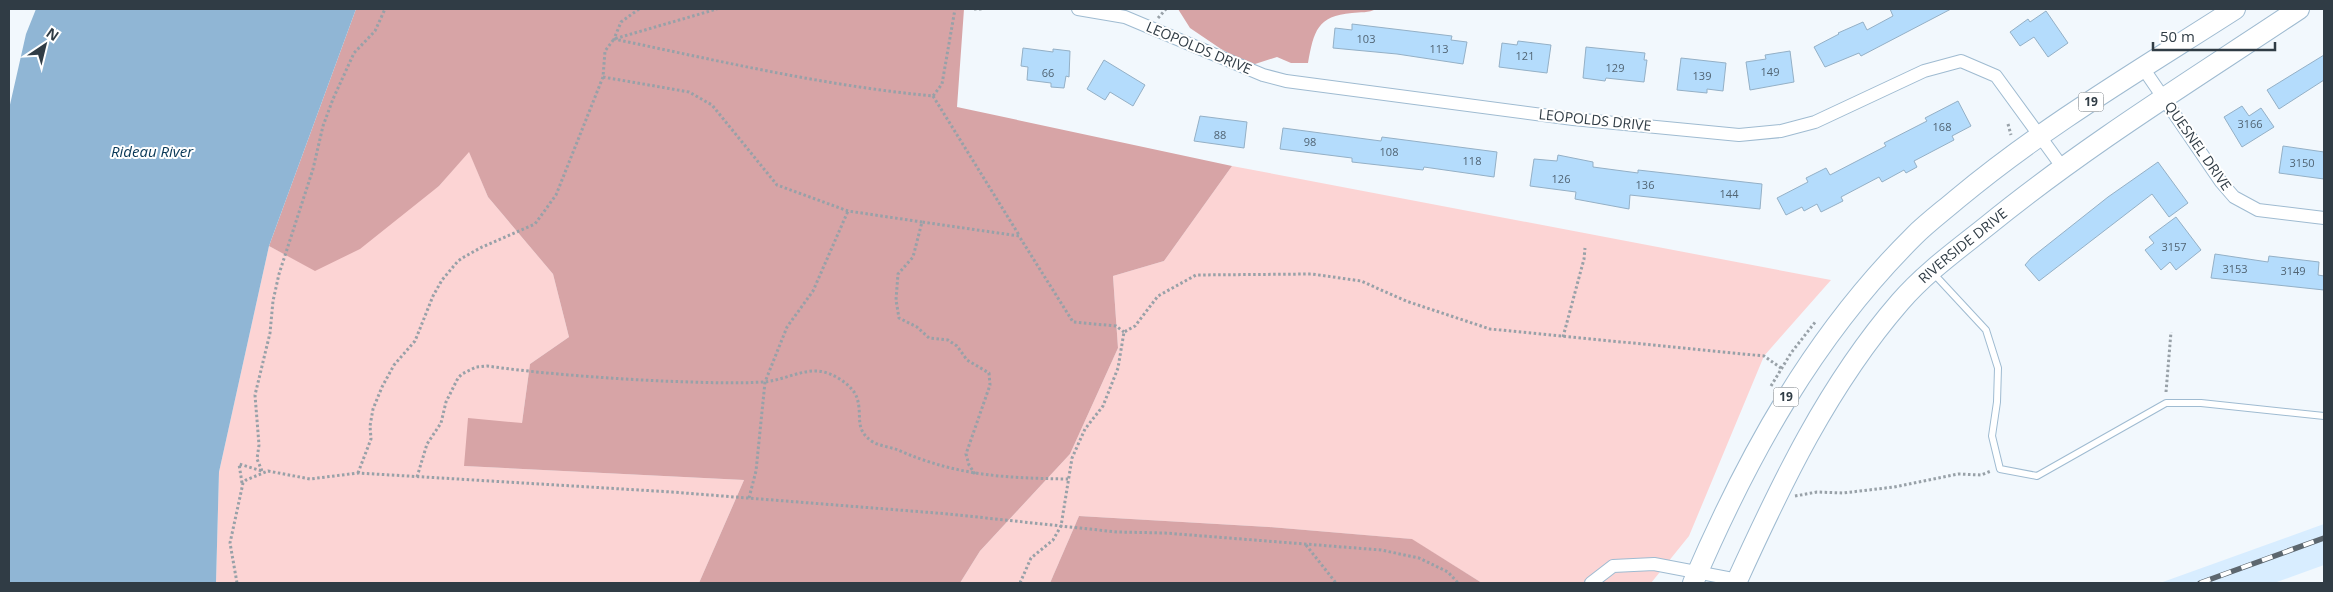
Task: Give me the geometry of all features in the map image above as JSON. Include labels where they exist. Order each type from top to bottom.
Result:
[{"type":"main road","name":"19","points":[[1696,578],[1790,390],[1843,314],[1915,235],[1983,178],[2038,136],[2235,9]]},
{"type":"main road","name":"RIVERSIDE DRIVE","points":[[1737,582],[1804,441],[1821,411],[1900,302],[1931,271],[2008,208],[2164,98],[2299,9]]},
{"type":"street","name":"LEOPOLDS DRIVE","points":[[1078,9],[1125,16],[1263,75],[1286,81],[1573,119],[1739,135],[1781,131],[1815,122],[1924,71],[1962,61],[1996,76],[2063,168]]},
{"type":"street","name":"QUESNEL DRIVE","points":[[2144,68],[2221,182],[2234,197],[2258,210],[2324,218]]},
{"type":"street","points":[[1591,583],[1613,566],[1654,564],[1696,578],[1737,582]]},
{"type":"lane","points":[[1931,271],[1986,330],[1998,368],[1997,402],[1992,436],[2000,469],[2037,476],[2166,403],[2201,403],[2324,416]]},
{"type":"path","points":[[262,471],[257,459],[259,445],[255,395],[270,333],[273,301],[279,274],[314,169],[323,126],[333,99],[354,53],[375,31],[385,9]]},
{"type":"path","points":[[358,474],[371,439],[370,426],[373,409],[382,387],[394,365],[415,341],[437,288],[458,261],[482,247],[535,224],[547,210],[559,187],[603,77],[605,51],[614,39],[621,22],[639,9]]},
{"type":"path","points":[[614,39],[717,9]]},
{"type":"path","points":[[933,96],[942,84],[955,9]]},
{"type":"path","points":[[974,9],[984,9]]},
{"type":"path","points":[[614,39],[712,60],[891,92],[933,96]]},
{"type":"path","points":[[603,77],[689,92],[712,105],[777,185],[848,211],[1019,236]]},
{"type":"path","points":[[933,96],[1073,322],[1116,326],[1124,332]]},
{"type":"path","points":[[750,498],[756,471],[765,382],[787,327],[813,291],[848,211]]},
{"type":"path","points":[[922,222],[913,257],[898,274],[896,300],[899,318],[917,327],[929,338],[948,340],[957,346],[967,360],[989,373],[990,385],[966,454],[969,465],[976,475]]},
{"type":"path","points":[[1563,337],[1584,259],[1585,248]]},
{"type":"path","points":[[1124,332],[1135,326],[1158,296],[1196,275],[1312,274],[1361,281],[1406,301],[1490,329],[1764,356],[1781,368]]},
{"type":"path","points":[[1020,583],[1031,558],[1053,540],[1060,526],[1075,448],[1085,429],[1103,406],[1118,368],[1124,332]]},
{"type":"path","points":[[2166,403],[2171,332]]},
{"type":"path","points":[[417,477],[428,444],[441,422],[446,402],[458,378],[476,367],[487,366],[616,378],[765,382],[818,371],[831,375],[842,382],[857,397],[859,424],[865,435],[874,442],[927,463],[976,475],[1022,479],[1068,479]]},
{"type":"path","points":[[237,583],[230,543],[243,483],[239,464],[262,471],[274,471],[310,479],[333,478],[343,474],[358,474],[750,498],[1117,532],[1165,533],[1398,552],[1419,558],[1448,572],[1458,583]]},
{"type":"path","points":[[1795,496],[1817,492],[1842,493],[1894,487],[1958,474],[1981,475],[2000,469]]},
{"type":"path","points":[[243,483],[262,471]]},
{"type":"path","points":[[1306,545],[1336,583]]},
{"type":"shaded area","points":[[356,9],[964,9],[957,107],[1232,166],[1164,261],[1113,276],[1118,348],[1070,454],[980,551],[960,583],[699,583],[744,480],[464,466],[468,418],[522,423],[530,364],[569,337],[553,274],[488,197],[469,152],[439,186],[360,249],[315,271],[269,246]]},
{"type":"shaded area","points":[[1178,9],[1376,9],[1340,15],[1324,22],[1315,34],[1308,63],[1291,63],[1277,57],[1255,64],[1247,63],[1221,49],[1190,28]]},
{"type":"shaded area","points":[[469,151],[488,197],[553,274],[569,337],[530,364],[522,423],[464,466],[744,480],[699,583],[216,583],[219,472],[269,246],[315,270],[439,186]]},
{"type":"shaded area","points":[[1232,166],[1831,280],[1764,356],[1689,536],[1651,583],[1482,583],[1411,539],[1269,527],[1079,516],[1050,583],[960,583],[980,551],[1070,454],[1118,348],[1113,276],[1164,261]]},
{"type":"shaded area","points":[[1079,516],[1269,527],[1412,539],[1482,583],[1050,583]]},
{"type":"shaded area","points":[[2324,524],[2324,565],[2274,583],[2160,583]]},
{"type":"water","name":"Rideau River","points":[[36,9],[356,9],[269,246],[219,472],[216,583],[9,583],[9,109],[26,34]]},
{"type":"building","points":[[1890,9],[1951,9],[1861,56],[1859,53],[1825,67],[1814,47],[1838,33],[1863,22],[1867,30],[1893,16]]},
{"type":"building","points":[[2046,11],[2068,43],[2048,57],[2034,37],[2020,46],[2010,32],[2028,19],[2030,22]]},
{"type":"building","points":[[1352,24],[1452,36],[1451,40],[1467,42],[1463,64],[1397,54],[1333,48],[1335,28],[1352,30]]},
{"type":"building","points":[[1518,41],[1551,45],[1547,73],[1499,67],[1502,43],[1517,45]]},
{"type":"building","points":[[1586,47],[1645,53],[1644,60],[1647,60],[1644,82],[1606,78],[1605,81],[1583,78]]},
{"type":"building","points":[[1023,48],[1053,52],[1053,49],[1070,51],[1069,77],[1066,76],[1064,88],[1051,87],[1051,83],[1027,80],[1028,67],[1021,66]]},
{"type":"building","points":[[1790,51],[1794,82],[1750,90],[1746,62],[1766,59],[1765,55]]},
{"type":"building","points":[[2324,55],[2324,80],[2279,109],[2267,90]]},
{"type":"building","points":[[1681,58],[1726,63],[1723,91],[1707,89],[1707,93],[1677,90]]},
{"type":"building","points":[[1104,60],[1145,85],[1133,106],[1110,92],[1105,100],[1087,89]]},
{"type":"building","points":[[1958,101],[1971,126],[1952,136],[1954,140],[1914,161],[1917,167],[1906,173],[1904,170],[1882,182],[1879,177],[1841,197],[1843,201],[1821,212],[1817,204],[1804,211],[1802,207],[1786,215],[1777,198],[1808,182],[1806,178],[1826,168],[1830,175],[1886,146],[1884,143],[1927,121],[1925,118]]},
{"type":"building","points":[[2242,106],[2249,116],[2261,108],[2274,127],[2242,147],[2224,117]]},
{"type":"building","points":[[1200,116],[1247,122],[1244,148],[1194,141]]},
{"type":"building","points":[[1283,128],[1381,141],[1382,137],[1497,152],[1494,177],[1424,167],[1423,170],[1352,162],[1352,158],[1280,149]]},
{"type":"building","points":[[2283,146],[2324,152],[2324,179],[2279,173]]},
{"type":"building","points":[[1558,155],[1593,162],[1593,167],[1638,173],[1638,170],[1762,184],[1760,209],[1630,195],[1629,209],[1575,199],[1576,192],[1530,186],[1534,159],[1557,161]]},
{"type":"building","points":[[2158,162],[2188,203],[2169,217],[2152,194],[2039,281],[2025,265],[2031,258],[2108,197]]},
{"type":"building","points":[[2176,217],[2201,250],[2176,270],[2170,262],[2161,270],[2145,250],[2154,243],[2149,237]]},
{"type":"building","points":[[2215,254],[2268,262],[2269,256],[2319,262],[2318,275],[2324,276],[2324,290],[2211,278]]},
{"type":"railway","points":[[2200,583],[2324,538]]}]
